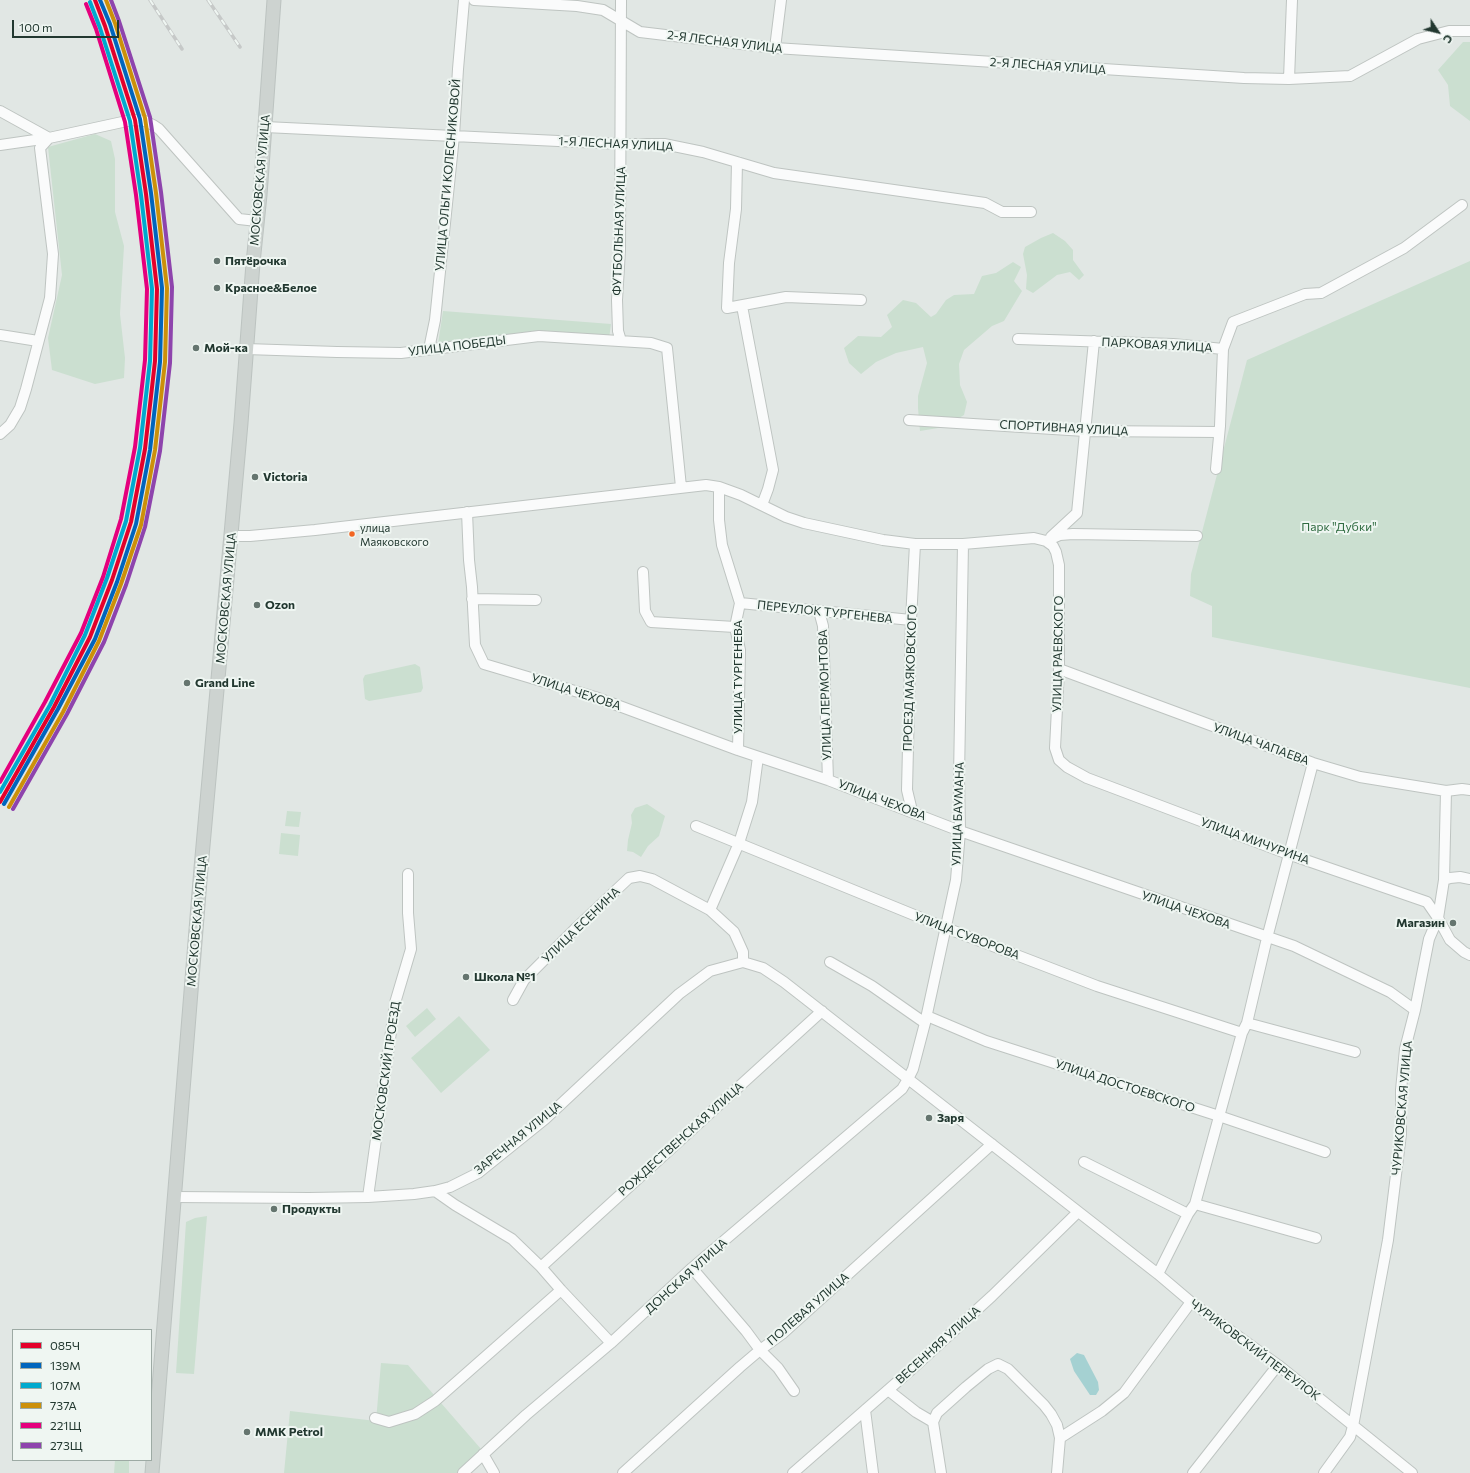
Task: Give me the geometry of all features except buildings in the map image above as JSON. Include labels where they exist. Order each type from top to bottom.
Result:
[{"type":"main road","name":"МОСКОВСКАЯ УЛИЦА","points":[[152,1473],[170,1237],[207,803],[232,536],[274,0]]},
{"type":"street","name":"УЛИЦА ОЛЬГИ КОЛЕСНИКОВОЙ","points":[[429,349],[435,320],[454,136],[464,0]]},
{"type":"street","name":"2-Я ЛЕСНАЯ УЛИЦА","points":[[474,0],[576,6],[603,10],[640,32],[775,48],[1244,78],[1289,79],[1350,76],[1418,38],[1449,31],[1470,31]]},
{"type":"street","name":"ФУТБОЛЬНАЯ УЛИЦА","points":[[620,341],[618,331],[617,300],[620,250],[621,0]]},
{"type":"street","points":[[775,48],[781,0]]},
{"type":"street","points":[[1289,79],[1292,0]]},
{"type":"street","points":[[0,111],[49,138]]},
{"type":"street","points":[[1,143],[49,138],[127,121],[145,121],[159,130],[239,219],[257,221]]},
{"type":"street","name":"1-Я ЛЕСНАЯ УЛИЦА","points":[[265,127],[356,130],[621,144],[664,144],[703,152],[774,173],[985,204],[1002,212],[1031,212]]},
{"type":"street","points":[[0,434],[10,425],[20,408],[50,298],[53,254],[40,148],[49,138]]},
{"type":"street","points":[[737,162],[736,208],[729,263],[728,308],[786,298],[861,300]]},
{"type":"street","name":"ПАРКОВАЯ УЛИЦА","points":[[1018,339],[1173,344],[1224,349],[1233,322],[1305,294],[1321,293],[1404,248],[1462,205]]},
{"type":"street","points":[[742,306],[773,470],[762,505]]},
{"type":"street","points":[[0,335],[38,341]]},
{"type":"street","name":"УЛИЦА ПОБЕДЫ","points":[[246,349],[401,353],[539,336],[620,341],[651,344],[667,348],[681,487]]},
{"type":"street","points":[[1046,541],[1077,513],[1094,341]]},
{"type":"street","points":[[1216,469],[1224,349]]},
{"type":"street","name":"СПОРТИВНАЯ УЛИЦА","points":[[909,420],[1085,431],[1219,432]]},
{"type":"street","points":[[232,536],[250,536],[315,530],[706,485],[719,487],[741,495],[786,517],[804,523],[883,540],[915,544],[963,544],[1034,538],[1046,541],[1060,535],[1073,534],[1197,536]]},
{"type":"street","name":"УЛИЦА ТУРГЕНЕВА","points":[[719,487],[719,520],[722,545],[740,603],[735,627],[740,650],[738,750]]},
{"type":"street","name":"УЛИЦА ЧЕХОВА","points":[[466,512],[475,645],[484,664],[595,697],[738,750],[828,780],[912,811],[960,831],[1266,938],[1294,946],[1390,992],[1415,1010]]},
{"type":"street","name":"УЛИЦА РАЕВСКОГО","points":[[1046,541],[1053,546],[1056,552],[1058,565],[1059,669],[1055,748],[1059,760],[1067,767]]},
{"type":"street","name":"ПРОЕЗД МАЯКОВСКОГО","points":[[912,811],[907,790],[911,620],[915,544]]},
{"type":"street","name":"УЛИЦА БАУМАНА","points":[[908,1079],[913,1069],[926,1020],[956,880],[960,831],[959,777],[963,544]]},
{"type":"street","points":[[643,572],[645,611],[651,622],[735,627]]},
{"type":"street","points":[[472,600],[536,600]]},
{"type":"street","name":"ПЕРЕУЛОК ТУРГЕНЕВА","points":[[740,603],[911,620]]},
{"type":"street","name":"УЛИЦА ЛЕРМОНТОВА","points":[[819,611],[823,626],[828,780]]},
{"type":"street","name":"УЛИЦА ЧАПАЕВА","points":[[1059,669],[1313,763],[1360,777],[1446,791],[1462,789],[1470,790]]},
{"type":"street","points":[[743,962],[743,952],[734,932],[710,910],[739,843],[752,802],[758,757]]},
{"type":"street","points":[[1158,1274],[1188,1214],[1195,1204],[1242,1033],[1247,1023],[1266,938],[1313,763]]},
{"type":"street","name":"УЛИЦА МИЧУРИНА","points":[[1067,767],[1088,778],[1288,854],[1427,902],[1450,940],[1470,955]]},
{"type":"street","name":"ЧУРИКОВСКАЯ УЛИЦА","points":[[1324,1473],[1350,1438],[1388,1240],[1401,1134],[1401,1090],[1405,1049],[1415,1010],[1429,939],[1438,918],[1444,880],[1446,791]]},
{"type":"street","name":"УЛИЦА СУВОРОВА","points":[[696,826],[946,928],[1097,986],[1242,1033]]},
{"type":"street","name":"МОСКОВСКИЙ ПРОЕЗД","points":[[368,1197],[395,1003],[411,949],[408,913],[408,874]]},
{"type":"street","name":"УЛИЦА ЕСЕНИНА","points":[[514,1000],[524,980],[629,878],[640,876],[652,879],[710,910]]},
{"type":"street","points":[[1444,880],[1450,878],[1470,879]]},
{"type":"street","name":"ЗАРЕЧНАЯ УЛИЦА","points":[[174,1197],[368,1197],[435,1191],[450,1187],[478,1173],[545,1119],[679,994],[710,971],[743,962]]},
{"type":"street","name":"ЧУРИКОВСКИЙ ПЕРЕУЛОК","points":[[743,962],[763,968],[822,1011],[1158,1274],[1191,1302],[1278,1365],[1412,1473]]},
{"type":"street","name":"УЛИЦА ДОСТОЕВСКОГО","points":[[830,962],[926,1020],[1325,1152]]},
{"type":"street","name":"РОЖДЕСТВЕНСКАЯ УЛИЦА","points":[[541,1267],[822,1011]]},
{"type":"street","points":[[1247,1023],[1355,1052]]},
{"type":"street","name":"ДОНСКАЯ УЛИЦА","points":[[463,1473],[526,1415],[611,1343],[692,1268],[902,1089],[908,1079]]},
{"type":"street","name":"ПОЛЕВАЯ УЛИЦА","points":[[623,1473],[760,1350],[782,1334],[992,1144]]},
{"type":"street","points":[[1084,1162],[1188,1214]]},
{"type":"street","points":[[435,1191],[454,1205],[512,1239],[541,1267],[611,1343]]},
{"type":"street","points":[[1195,1204],[1316,1238]]},
{"type":"street","name":"ВЕСЕННЯЯ УЛИЦА","points":[[793,1473],[992,1296],[1078,1212]]},
{"type":"street","points":[[692,1268],[746,1331],[760,1350],[778,1368],[794,1391]]},
{"type":"street","points":[[375,1418],[389,1422],[415,1414],[435,1401],[561,1290]]},
{"type":"street","points":[[1060,1438],[1093,1417],[1124,1393],[1191,1302]]},
{"type":"street","points":[[941,1473],[933,1422],[938,1413],[966,1387],[988,1369],[998,1364],[1008,1369],[1044,1405],[1057,1425],[1060,1438],[1057,1473]]},
{"type":"street","points":[[1193,1473],[1278,1365]]},
{"type":"street","points":[[888,1390],[916,1412],[933,1422]]},
{"type":"street","points":[[865,1410],[873,1473]]},
{"type":"street","points":[[483,1454],[494,1473]]},
{"type":"green space","points":[[1463,42],[1470,42],[1470,121],[1450,106],[1448,85],[1438,70]]},
{"type":"green space","points":[[95,134],[111,141],[115,159],[115,212],[124,246],[120,314],[125,358],[124,378],[95,384],[52,370],[48,338],[62,275],[48,147]]},
{"type":"green space","points":[[1053,233],[1065,241],[1073,250],[1073,260],[1084,275],[1079,280],[1070,272],[1057,275],[1033,293],[1026,289],[1027,275],[1023,254],[1025,247]]},
{"type":"green space","name":"Парк \"Дубки\"","points":[[1470,261],[1470,688],[1212,637],[1212,606],[1190,596],[1191,574],[1247,360]]},
{"type":"green space","points":[[1013,262],[1021,267],[1014,281],[1022,291],[1004,321],[992,326],[964,350],[959,364],[960,385],[967,402],[964,415],[944,427],[920,431],[918,396],[927,363],[923,347],[896,353],[876,362],[861,374],[849,363],[844,348],[858,336],[881,337],[892,327],[887,315],[903,300],[916,303],[931,317],[936,314],[946,300],[954,295],[974,294],[982,276],[996,273]]},
{"type":"green space","points":[[443,311],[611,324],[609,339],[438,344]]},
{"type":"green space","points":[[415,664],[420,667],[423,688],[421,692],[369,701],[365,699],[363,679],[365,675]]},
{"type":"green space","points":[[647,804],[665,816],[659,836],[648,846],[641,857],[633,852],[627,851],[628,840],[632,823],[631,815],[635,808]]},
{"type":"green space","points":[[287,811],[301,812],[299,827],[285,826]]},
{"type":"green space","points":[[281,833],[300,835],[298,856],[279,854]]},
{"type":"green space","points":[[427,1008],[436,1019],[415,1037],[406,1026]]},
{"type":"green space","points":[[459,1016],[490,1050],[441,1093],[411,1058]]},
{"type":"green space","points":[[207,1216],[194,1374],[176,1373],[186,1222],[195,1218]]},
{"type":"green space","points":[[381,1363],[408,1365],[481,1449],[457,1473],[284,1473],[290,1411],[376,1421]]},
{"type":"green space","points":[[115,1461],[129,1461],[129,1473],[114,1473]]},
{"type":"water","points":[[1077,1353],[1084,1355],[1098,1382],[1099,1390],[1096,1395],[1090,1395],[1074,1371],[1070,1359]]},
{"type":"railway","points":[[150,0],[182,49]]},
{"type":"railway","points":[[208,0],[240,47]]},
{"type":"transit line","name":"085Ч","points":[[0,802],[54,707],[90,637],[112,580],[131,522],[145,449],[155,361],[157,289],[146,194],[135,120],[105,26],[95,0]]},
{"type":"transit line","name":"139М","points":[[4,804],[58,709],[95,639],[117,582],[136,524],[150,450],[160,362],[162,288],[151,193],[140,119],[110,24],[100,0]]},
{"type":"transit line","name":"737А","points":[[9,807],[63,712],[99,641],[121,584],[141,525],[155,450],[165,362],[167,288],[156,193],[145,118],[115,23],[106,0]]},
{"type":"transit line","name":"273Щ","points":[[13,809],[67,714],[104,642],[126,585],[145,527],[160,451],[170,363],[172,287],[161,192],[150,117],[111,0]]},
{"type":"transit line","name":"107М","points":[[0,792],[50,705],[85,635],[107,578],[126,521],[140,448],[150,361],[152,289],[141,195],[130,121],[90,2]]},
{"type":"transit line","name":"221Щ","points":[[0,782],[45,702],[81,633],[103,577],[121,519],[135,447],[145,360],[147,289],[136,195],[125,122],[96,29],[86,4]]},
{"type":"place","name":"Пятёрочка","points":[[217,261]]},
{"type":"place","name":"Красное&Белое","points":[[217,288]]},
{"type":"place","name":"Мой-ка","points":[[196,348]]},
{"type":"place","name":"Victoria","points":[[255,477]]},
{"type":"place","name":"улица Маяковского","points":[[352,534]]},
{"type":"place","name":"Ozon","points":[[257,605]]},
{"type":"place","name":"Grand Line","points":[[187,683]]},
{"type":"place","name":"Магазин","points":[[1453,923]]},
{"type":"place","name":"Школа №1","points":[[466,977]]},
{"type":"place","name":"Заря","points":[[929,1118]]},
{"type":"place","name":"Продукты","points":[[274,1209]]},
{"type":"place","name":"MMK Petrol","points":[[247,1432]]}]
